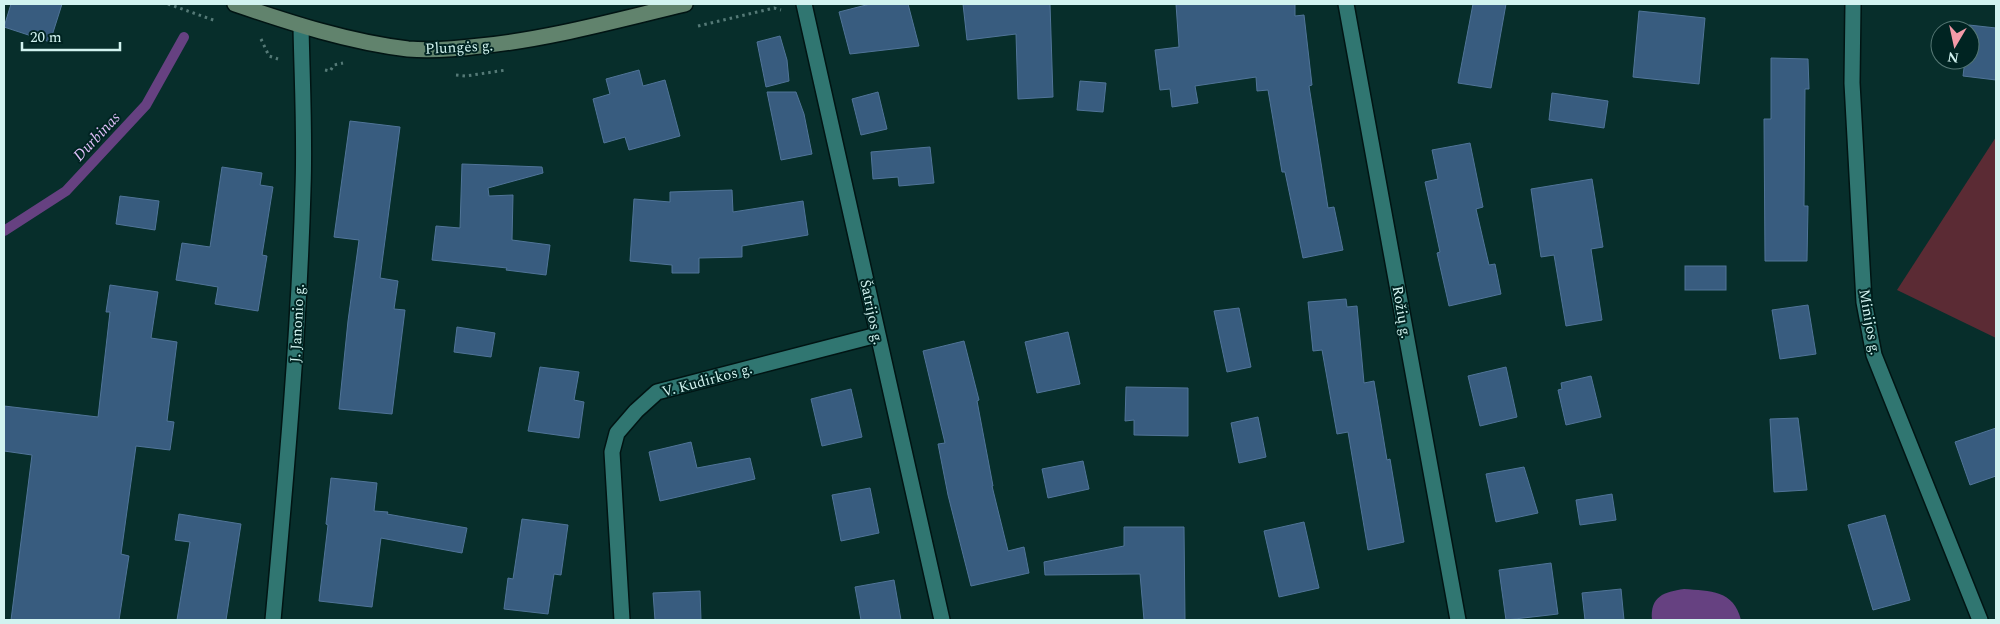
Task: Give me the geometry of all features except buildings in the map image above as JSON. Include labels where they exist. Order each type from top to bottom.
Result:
[{"type":"main road","name":"Plungės g.","points":[[235,4],[301,26],[360,40],[409,49],[447,50],[564,34],[685,4]]},
{"type":"street","name":"Šatrijos g.","points":[[804,4],[942,620]]},
{"type":"street","name":"Rožių g.","points":[[1346,4],[1458,620]]},
{"type":"street","name":"Minijos g.","points":[[1853,4],[1852,82],[1864,302],[1874,355],[1980,620]]},
{"type":"street","name":"J. Janonio g.","points":[[273,620],[295,375],[303,189],[304,125],[301,26]]},
{"type":"street","name":"V. Kudirkos g.","points":[[622,620],[612,452],[617,433],[636,411],[657,392],[877,335]]},
{"type":"path","points":[[168,4],[224,23]]},
{"type":"shaded area","points":[[1996,137],[1996,338],[1897,290]]},
{"type":"shaded area","points":[[1684,589],[1703,590],[1720,594],[1733,603],[1738,610],[1741,620],[1652,620],[1653,605],[1656,600],[1670,592]]},
{"type":"waterway","name":"Durbinas","points":[[4,231],[66,191],[146,105],[184,37]]}]
